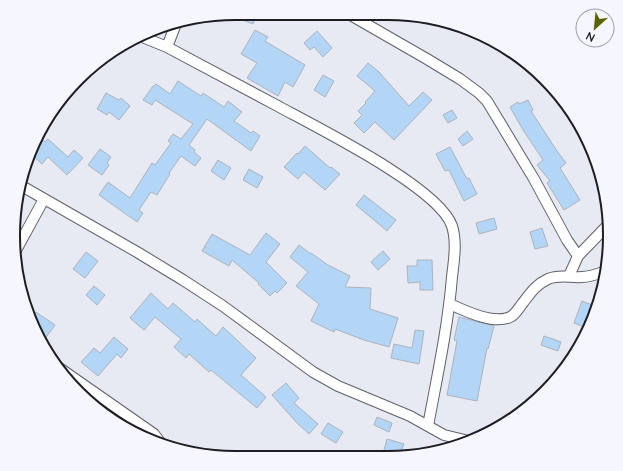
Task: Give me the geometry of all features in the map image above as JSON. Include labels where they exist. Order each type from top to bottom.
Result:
[{"type":"street","points":[[359,20],[460,79],[487,101],[503,125],[567,240],[578,256]]},
{"type":"street","points":[[167,47],[174,29]]},
{"type":"street","points":[[147,39],[167,47],[324,131],[375,161],[405,179],[435,202],[446,215],[452,225],[455,253],[450,304],[428,426]]},
{"type":"street","points":[[25,188],[183,280],[223,306],[313,372],[344,388],[410,416],[444,435],[459,439]]},
{"type":"street","points":[[20,243],[44,199]]},
{"type":"street","points":[[569,276],[578,256],[603,230]]},
{"type":"street","points":[[450,304],[472,315],[490,319],[508,318],[515,313],[538,284],[556,276],[581,277],[600,274]]},
{"type":"street","points":[[72,377],[155,436]]},
{"type":"building","points":[[242,20],[254,20],[253,24]]},
{"type":"building","points":[[255,30],[268,37],[265,41],[305,65],[293,87],[285,82],[278,96],[247,78],[257,63],[241,54]]},
{"type":"building","points":[[317,31],[332,48],[323,57],[314,47],[310,50],[304,43]]},
{"type":"building","points":[[368,63],[379,72],[409,106],[423,92],[432,100],[394,140],[375,122],[364,133],[354,123],[362,115],[358,111],[375,91],[357,76]]},
{"type":"building","points":[[323,75],[334,81],[325,97],[314,90]]},
{"type":"building","points":[[178,81],[201,96],[203,93],[224,107],[228,101],[242,112],[234,121],[251,133],[253,131],[260,136],[251,151],[207,119],[189,145],[201,158],[195,166],[181,156],[169,173],[170,174],[157,195],[151,192],[139,210],[143,213],[137,222],[99,195],[108,182],[130,198],[152,163],[155,165],[171,143],[168,141],[173,134],[181,139],[193,124],[155,100],[152,105],[143,100],[156,84],[170,94]]},
{"type":"building","points":[[106,93],[119,100],[121,98],[130,106],[119,120],[109,112],[107,115],[97,109]]},
{"type":"building","points":[[528,100],[533,110],[531,111],[566,163],[560,168],[580,200],[564,210],[547,183],[550,181],[537,165],[543,160],[510,107],[518,102],[519,104]]},
{"type":"building","points":[[452,110],[457,118],[448,123],[443,115]]},
{"type":"building","points":[[467,131],[473,139],[463,146],[458,139]]},
{"type":"building","points":[[48,139],[68,157],[74,150],[83,158],[67,175],[48,157],[42,164],[34,157],[42,140],[45,142]]},
{"type":"building","points":[[305,146],[330,168],[331,167],[340,174],[325,190],[304,172],[298,179],[284,167]]},
{"type":"building","points":[[450,147],[477,194],[464,201],[449,170],[445,171],[436,154]]},
{"type":"building","points":[[100,149],[111,157],[107,163],[109,165],[102,175],[88,165]]},
{"type":"building","points":[[218,160],[231,168],[224,180],[211,171]]},
{"type":"building","points":[[249,169],[263,177],[257,188],[243,180]]},
{"type":"building","points":[[364,195],[396,220],[387,231],[356,205]]},
{"type":"building","points":[[494,218],[497,229],[479,234],[476,223]]},
{"type":"building","points":[[542,228],[548,246],[535,249],[530,232]]},
{"type":"building","points":[[266,233],[280,244],[266,262],[287,283],[277,293],[275,291],[270,296],[258,284],[259,283],[232,260],[229,266],[202,251],[212,234],[250,255]]},
{"type":"building","points":[[299,245],[328,265],[350,276],[345,287],[371,288],[370,309],[398,318],[389,347],[364,340],[335,329],[334,332],[311,321],[319,304],[296,286],[308,272],[290,257]]},
{"type":"building","points":[[383,251],[390,259],[378,270],[371,262]]},
{"type":"building","points":[[86,252],[98,261],[85,278],[73,269]]},
{"type":"building","points":[[417,260],[432,260],[433,290],[420,290],[420,282],[408,283],[407,266],[417,266]]},
{"type":"building","points":[[94,286],[105,295],[97,305],[86,295]]},
{"type":"building","points":[[151,293],[168,309],[173,303],[195,322],[197,319],[216,336],[223,327],[256,358],[241,375],[266,397],[257,408],[211,370],[209,372],[189,354],[186,358],[174,347],[181,339],[155,317],[144,330],[130,318]]},
{"type":"building","points":[[582,301],[592,305],[583,327],[574,323]]},
{"type":"building","points":[[36,312],[55,325],[46,338],[42,331],[35,314]]},
{"type":"building","points":[[459,317],[494,326],[488,349],[487,348],[477,401],[447,395],[457,341],[454,340]]},
{"type":"building","points":[[415,330],[424,331],[419,364],[391,358],[394,344],[412,348]]},
{"type":"building","points":[[544,336],[561,342],[558,351],[541,345]]},
{"type":"building","points":[[114,337],[128,349],[121,358],[117,354],[98,376],[81,362],[94,348],[100,353]]},
{"type":"building","points":[[286,383],[299,398],[294,403],[318,424],[309,434],[272,395]]},
{"type":"building","points":[[377,417],[392,423],[389,432],[374,425]]},
{"type":"building","points":[[328,423],[343,432],[336,443],[321,434]]},
{"type":"building","points":[[387,439],[404,444],[401,451],[384,450]]}]
